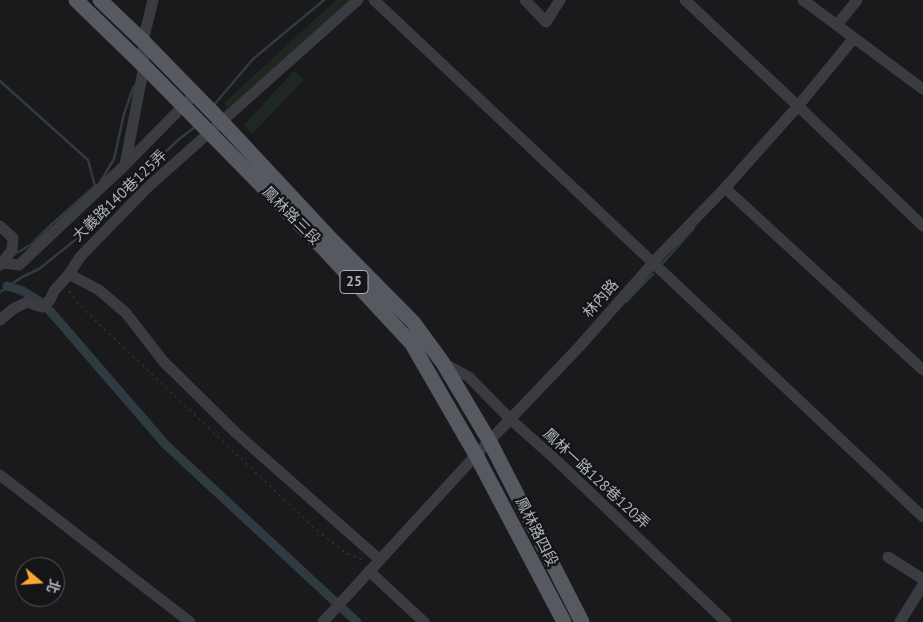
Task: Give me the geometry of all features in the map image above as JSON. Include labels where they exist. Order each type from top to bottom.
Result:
[{"type":"main road","name":"鳳林路三段","points":[[76,0],[144,66],[321,246],[412,344],[476,455]]},
{"type":"main road","name":"鳳林路三段","points":[[100,0],[220,120],[332,240],[413,322],[443,362],[490,442]]},
{"type":"main road","name":"鳳林路四段","points":[[490,442],[582,622]]},
{"type":"main road","name":"鳳林路四段","points":[[476,455],[564,622]]},
{"type":"street","points":[[125,164],[144,66],[143,41],[153,0]]},
{"type":"street","name":"大義路140巷125弄","points":[[0,320],[27,302],[46,304],[80,256],[147,188],[207,131],[358,0]]},
{"type":"street","points":[[374,0],[923,517]]},
{"type":"street","points":[[525,0],[546,22],[560,0]]},
{"type":"street","points":[[684,0],[923,226]]},
{"type":"street","points":[[803,0],[923,89]]},
{"type":"street","points":[[837,25],[857,0]]},
{"type":"street","name":"林內路","points":[[327,618],[725,188],[798,106],[854,38]]},
{"type":"street","points":[[0,226],[12,238],[12,250],[4,261],[19,265],[197,98]]},
{"type":"street","points":[[725,188],[923,370]]},
{"type":"street","points":[[65,279],[99,290],[126,314],[163,361],[375,565],[424,622]]},
{"type":"street","name":"鳳林一路128巷120弄","points":[[443,362],[469,377],[510,419],[555,459],[726,622]]},
{"type":"street","points":[[0,475],[190,622]]},
{"type":"street","points":[[888,557],[923,579]]},
{"type":"street","points":[[900,622],[923,585]]},
{"type":"path","points":[[65,279],[79,305],[314,528],[344,552],[375,565]]},
{"type":"shaded area","points":[[336,0],[350,0],[227,109],[224,103]]},
{"type":"shaded area","points":[[294,71],[304,80],[252,134],[244,125]]},
{"type":"waterway","points":[[213,106],[253,59],[324,0]]},
{"type":"waterway","points":[[0,81],[88,160],[95,186]]},
{"type":"waterway","points":[[101,181],[114,159],[124,114],[134,86]]},
{"type":"waterway","points":[[0,292],[22,277],[39,269],[84,233],[117,198],[178,140],[195,127]]},
{"type":"waterway","points":[[13,255],[32,244],[96,185]]},
{"type":"waterway","points":[[663,263],[694,228]]},
{"type":"waterway","points":[[626,302],[653,274]]},
{"type":"waterway","points":[[7,286],[23,291],[44,304],[165,444],[357,622]]}]
